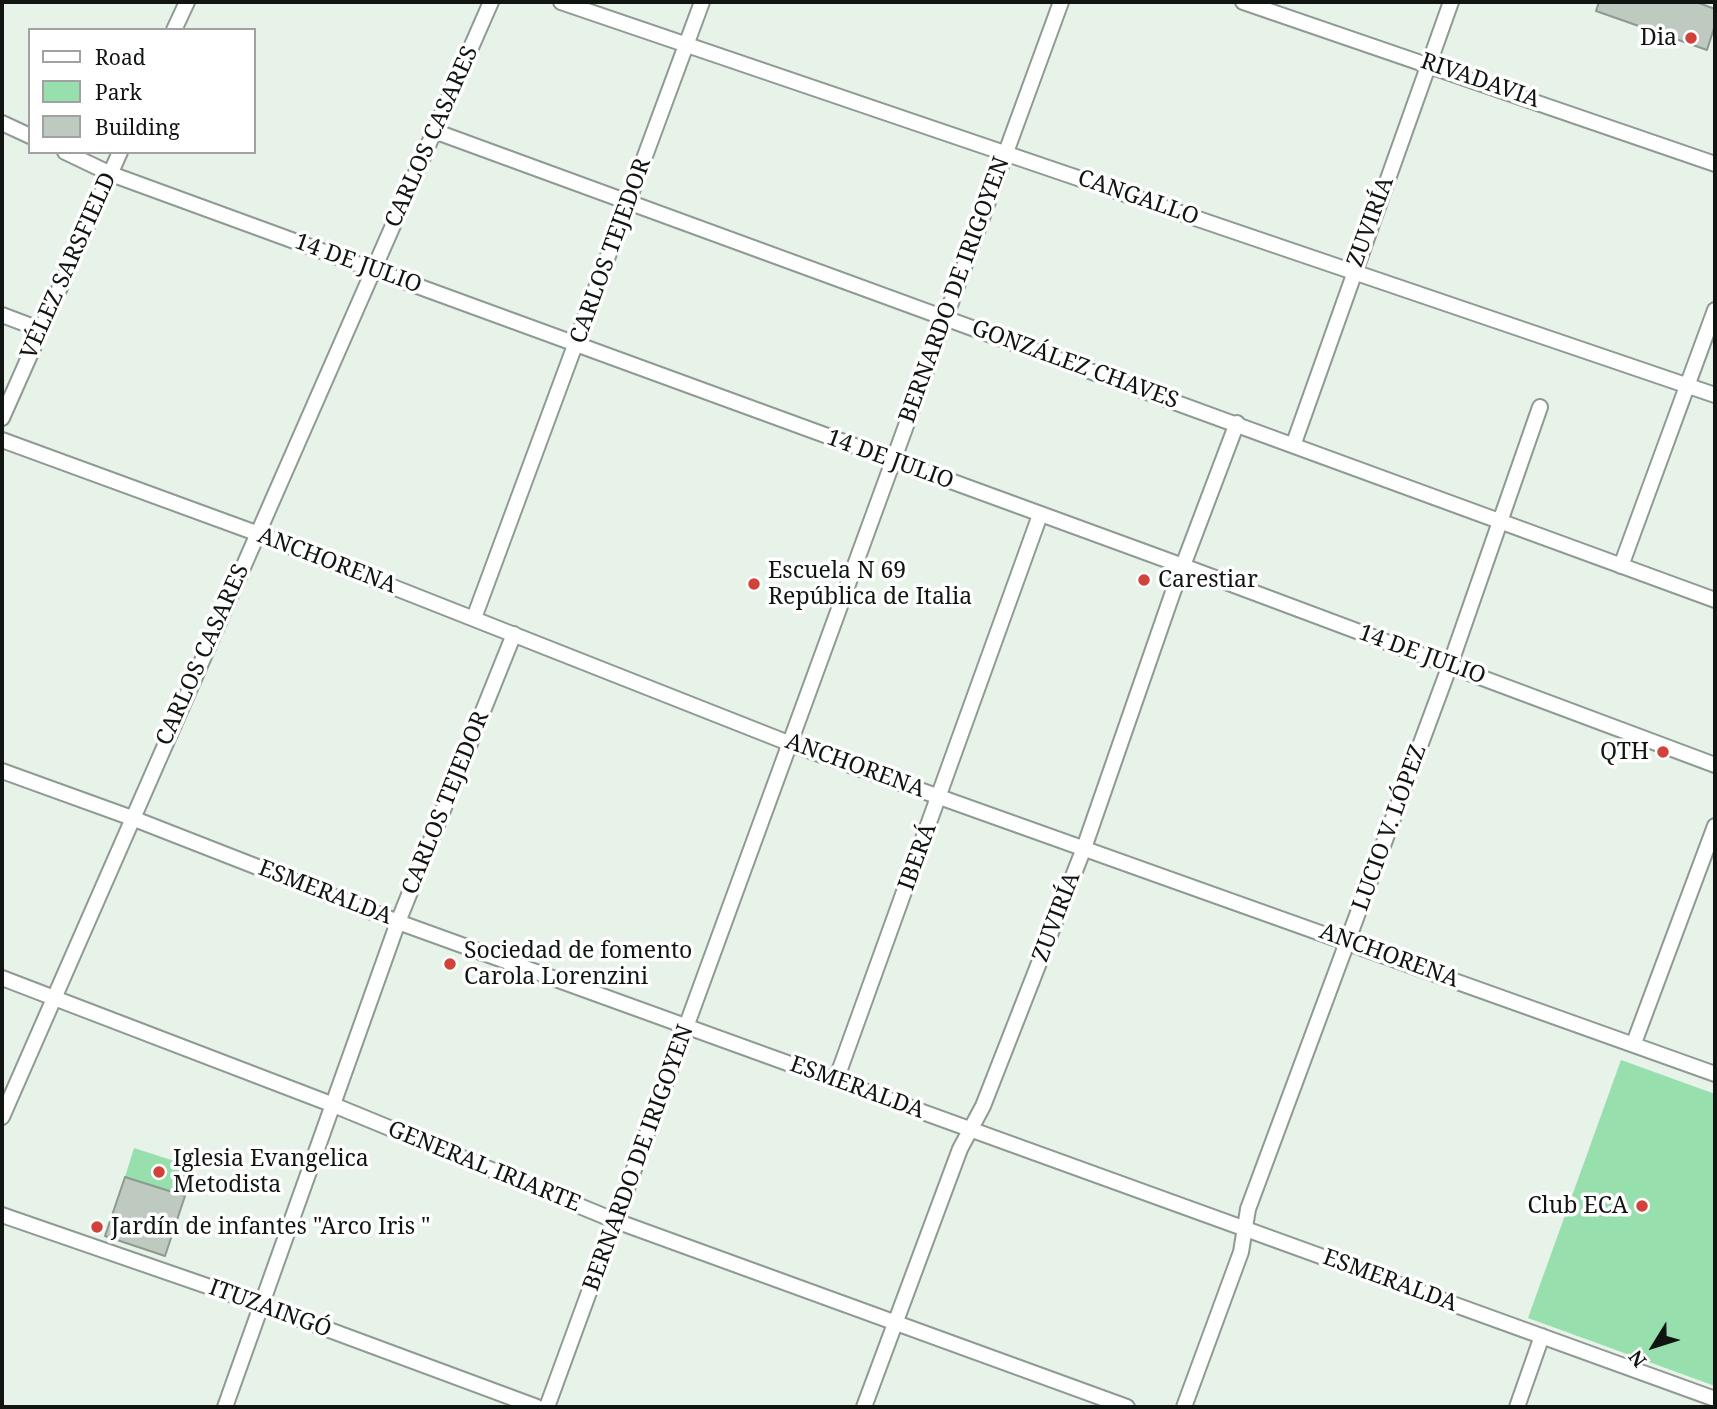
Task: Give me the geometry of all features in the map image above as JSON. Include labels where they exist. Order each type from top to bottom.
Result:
[{"type":"street","points":[[175,28],[187,2]]},
{"type":"street","name":"CARLOS CASARES","points":[[2,1117],[491,2]]},
{"type":"street","name":"CANGALLO","points":[[561,2],[1715,395]]},
{"type":"street","name":"CARLOS TEJEDOR","points":[[474,618],[578,344],[702,2]]},
{"type":"street","name":"BERNARDO DE IRIGOYEN","points":[[547,1407],[1061,2]]},
{"type":"street","name":"RIVADAVIA","points":[[1243,2],[1715,163]]},
{"type":"street","name":"ZUVIRÍA","points":[[1294,443],[1451,2]]},
{"type":"street","points":[[2,123],[28,135]]},
{"type":"street","name":"GONZÁLEZ CHAVES","points":[[434,131],[1294,443],[1715,600]]},
{"type":"street","name":"14 DE JULIO","points":[[69,154],[111,174],[1040,516],[1183,566],[1715,765]]},
{"type":"street","name":"VÉLEZ SARSFIELD","points":[[2,418],[39,329],[119,154]]},
{"type":"street","points":[[1621,566],[1715,310]]},
{"type":"street","points":[[2,315],[39,329]]},
{"type":"street","name":"LUCIO V. LÓPEZ","points":[[1184,1407],[1241,1252],[1248,1209],[1450,665],[1540,407]]},
{"type":"street","name":"ZUVIRÍA","points":[[864,1407],[960,1149],[984,1106],[1084,848],[1183,566],[1237,423]]},
{"type":"street","name":"ANCHORENA","points":[[2,440],[256,533],[791,744],[1349,941],[1715,1074]]},
{"type":"street","name":"IBERÁ","points":[[836,1080],[1040,516]]},
{"type":"street","name":"CARLOS TEJEDOR","points":[[225,1407],[398,922],[514,634]]},
{"type":"street","name":"ESMERALDA","points":[[2,771],[132,818],[398,922],[1715,1399]]},
{"type":"street","points":[[1634,1043],[1715,826]]},
{"type":"street","name":"GENERAL IRIARTE","points":[[2,978],[331,1104],[617,1221],[1127,1407]]},
{"type":"street","name":"ITUZAINGÓ","points":[[2,1215],[262,1305],[537,1407]]},
{"type":"street","points":[[1517,1407],[1542,1336]]},
{"type":"green space","name":"Club ECA","points":[[1621,1060],[1715,1094],[1715,1386],[1528,1318]]},
{"type":"green space","name":"Iglesia Evangelica Metodista","points":[[134,1148],[193,1167],[185,1196],[125,1177]]},
{"type":"building","name":"Dia","points":[[1599,2],[1696,2],[1715,9],[1715,25],[1707,50],[1596,11]]},
{"type":"building","name":"Iglesia Evangelica Metodista","points":[[125,1177],[185,1196],[165,1256],[105,1236]]},
{"type":"place","name":"Dia","points":[[1691,38]]},
{"type":"place","name":"Carestiar","points":[[1144,580]]},
{"type":"place","name":"Escuela N 69 República de Italia","points":[[754,584]]},
{"type":"place","name":"QTH","points":[[1663,752]]},
{"type":"place","name":"Sociedad de fomento Carola Lorenzini","points":[[450,964]]},
{"type":"place","name":"Iglesia Evangelica Metodista","points":[[159,1172]]},
{"type":"place","name":"Club ECA","points":[[1642,1206]]},
{"type":"place","name":"Jardín de infantes \"Arco Iris \"","points":[[97,1227]]}]
